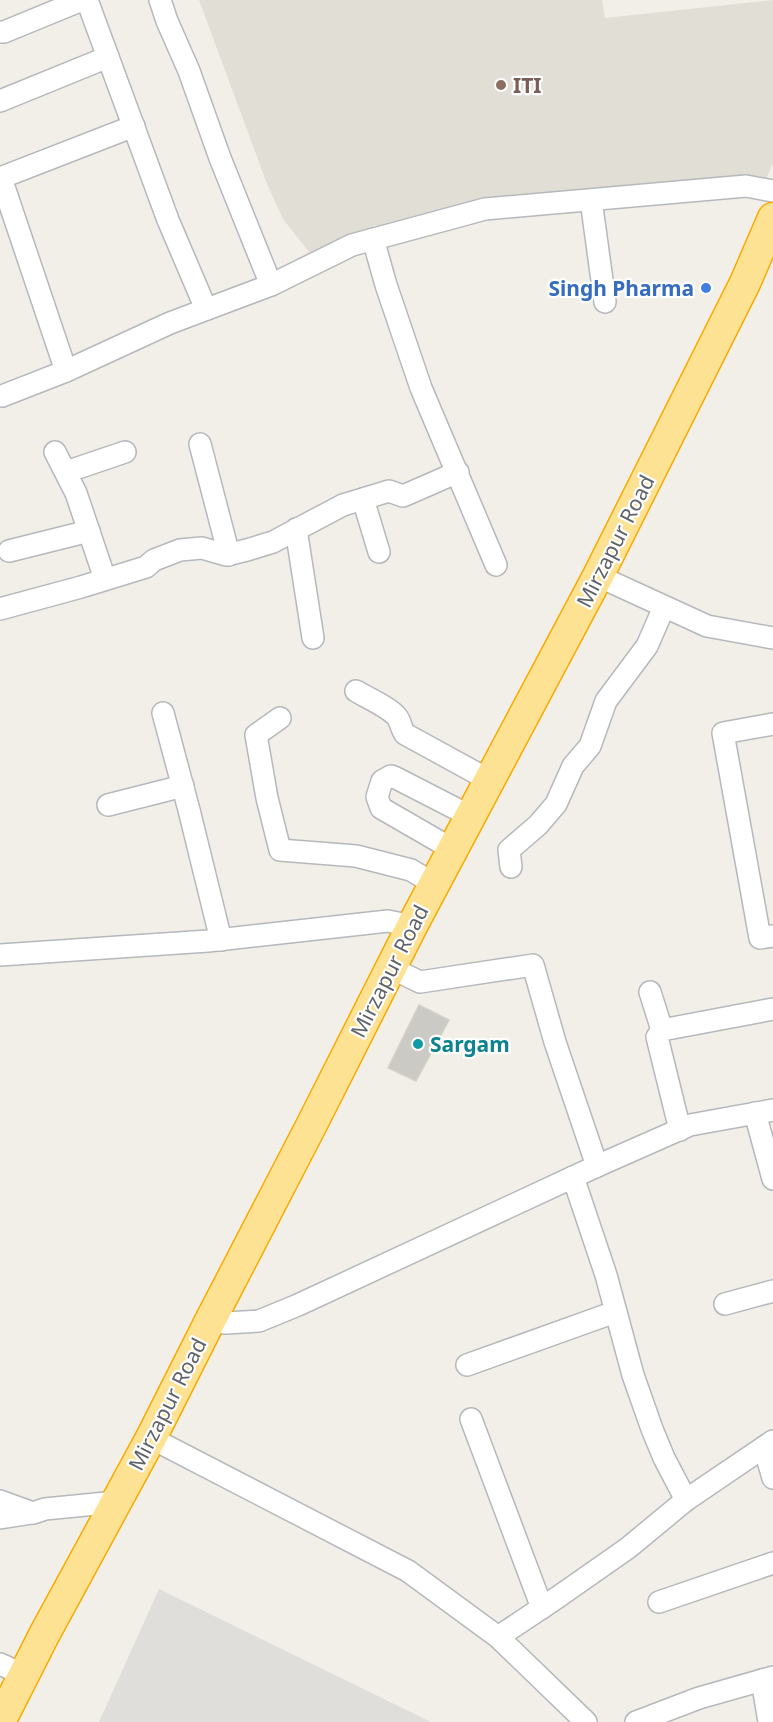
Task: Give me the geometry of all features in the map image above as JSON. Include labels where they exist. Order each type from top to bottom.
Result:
[{"type":"highway","name":"Mirzapur Road","points":[[20,1722],[108,1551],[218,1322],[399,972],[545,711],[745,283],[773,218]]},
{"type":"highway","name":"Mirzapur Road","points":[[399,972],[411,926],[489,780],[714,387],[773,258]]},
{"type":"highway","name":"Mirzapur Road","points":[[0,1722],[12,1670],[116,1502],[159,1442]]},
{"type":"street","points":[[0,32],[35,21],[82,0]]},
{"type":"street","points":[[87,0],[168,220],[206,309]]},
{"type":"street","points":[[160,0],[271,285]]},
{"type":"street","points":[[0,101],[108,57]]},
{"type":"street","points":[[66,371],[1,178],[134,126]]},
{"type":"street","points":[[2,396],[66,371],[170,323],[271,285],[352,245],[485,209],[746,186],[773,191]]},
{"type":"street","points":[[591,200],[605,302]]},
{"type":"street","points":[[373,239],[417,377],[496,565]]},
{"type":"street","points":[[200,444],[229,555]]},
{"type":"street","points":[[55,452],[76,493],[105,579]]},
{"type":"street","points":[[66,472],[125,452]]},
{"type":"street","points":[[0,609],[146,567],[154,560],[180,549],[202,549],[229,555],[273,542],[343,505],[389,491],[403,496],[458,472]]},
{"type":"street","points":[[363,499],[379,552]]},
{"type":"street","points":[[296,529],[313,638]]},
{"type":"street","points":[[9,551],[89,531]]},
{"type":"street","points":[[605,580],[707,626],[773,638]]},
{"type":"street","points":[[512,867],[509,850],[538,825],[556,804],[573,766],[590,746],[606,701],[647,646],[664,607]]},
{"type":"street","points":[[356,691],[396,715],[405,734],[489,780]]},
{"type":"street","points":[[163,713],[222,940]]},
{"type":"street","points":[[280,718],[256,735],[267,798],[280,850],[356,856],[411,870],[434,884]]},
{"type":"street","points":[[773,724],[723,733],[760,938],[773,936]]},
{"type":"street","points":[[452,849],[381,808],[377,797],[382,781],[391,776],[470,816]]},
{"type":"street","points":[[108,805],[183,786]]},
{"type":"street","points":[[0,955],[222,940],[388,921],[411,926]]},
{"type":"street","points":[[399,972],[420,982],[532,965],[555,1042],[597,1166]]},
{"type":"street","points":[[650,992],[662,1030]]},
{"type":"street","points":[[680,1130],[657,1037],[662,1030],[773,1009]]},
{"type":"street","points":[[218,1322],[259,1321],[298,1305],[690,1125],[764,1111],[773,1179]]},
{"type":"street","points":[[573,1177],[606,1275],[633,1375],[651,1429],[686,1500]]},
{"type":"street","points":[[725,1304],[773,1291]]},
{"type":"street","points":[[467,1365],[615,1312]]},
{"type":"street","points":[[471,1419],[542,1608]]},
{"type":"street","points":[[159,1442],[408,1571],[498,1637],[586,1722]]},
{"type":"street","points":[[498,1637],[628,1548],[686,1500],[769,1444],[773,1478]]},
{"type":"street","points":[[0,1501],[33,1513]]},
{"type":"street","points":[[0,1518],[45,1509],[116,1502]]},
{"type":"street","points":[[659,1602],[773,1563]]},
{"type":"street","points":[[636,1722],[699,1698],[768,1679],[769,1722]]},
{"type":"shaded area","name":"ITI","points":[[199,0],[602,0],[605,18],[773,0],[773,163],[766,179],[485,203],[313,257],[283,219],[267,184]]},
{"type":"shaded area","points":[[159,1589],[431,1722],[99,1722]]},
{"type":"building","name":"Sargam","points":[[419,1005],[449,1020],[416,1081],[388,1068]]},
{"type":"place","name":"ITI","points":[[501,85]]},
{"type":"place","name":"Singh Pharma","points":[[706,288]]},
{"type":"place","name":"Sargam","points":[[418,1044]]}]
